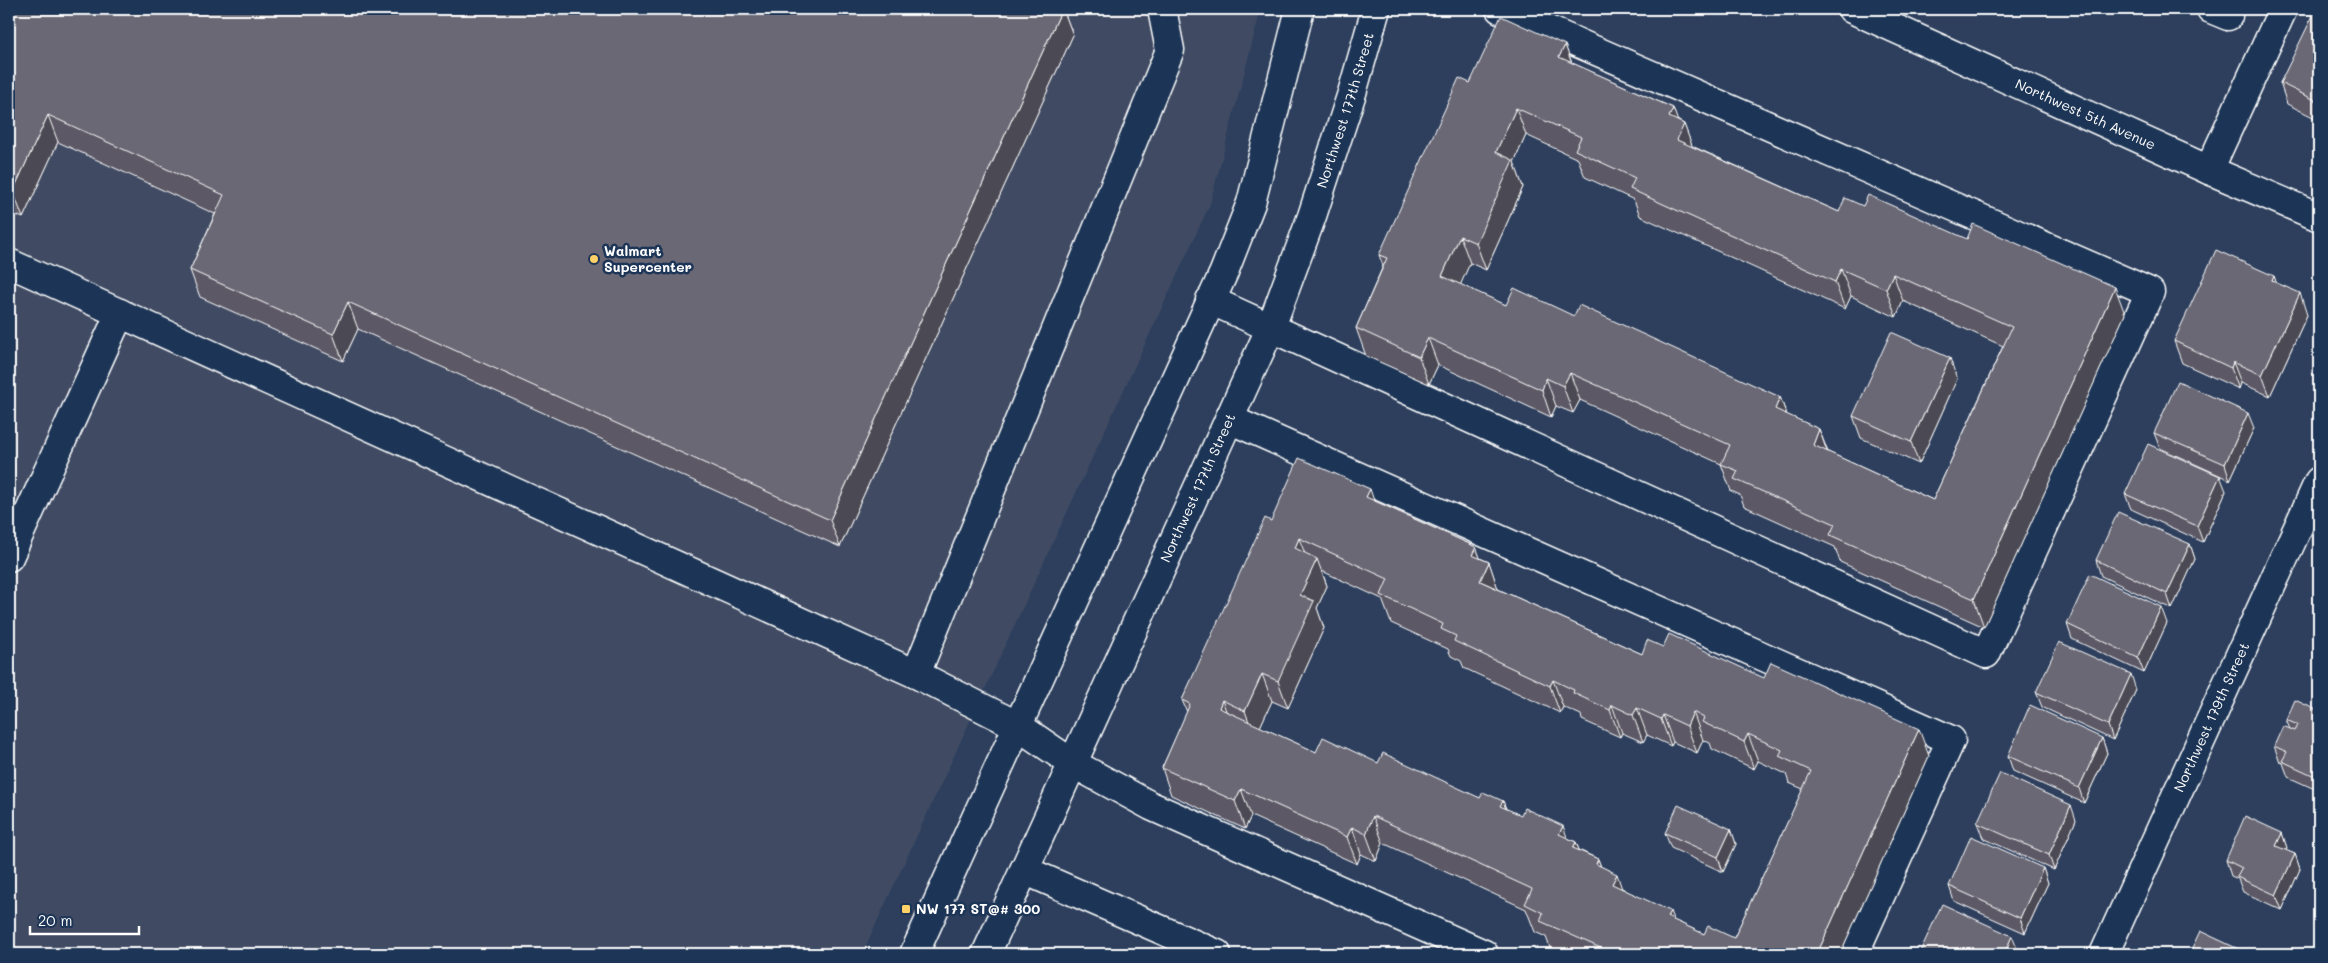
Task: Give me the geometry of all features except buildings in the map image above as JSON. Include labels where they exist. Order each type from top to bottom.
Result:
[{"type":"street","points":[[916,674],[1170,50],[1162,9]]},
{"type":"street","points":[[914,954],[1210,300],[1251,202],[1300,9]]},
{"type":"street","name":"Northwest 177th Street","points":[[986,954],[1271,327],[1318,197],[1352,93],[1376,9]]},
{"type":"street","points":[[1210,300],[1986,654],[2150,292],[1500,9]]},
{"type":"street","name":"Northwest 5th Avenue","points":[[1852,9],[2209,170],[2319,217]]},
{"type":"street","points":[[2209,170],[2283,9]]},
{"type":"street","points":[[9,263],[916,674],[1018,726],[1072,763],[1151,806],[1484,954]]},
{"type":"street","points":[[9,557],[120,313]]},
{"type":"street","points":[[1228,419],[1951,740],[1854,954]]},
{"type":"street","name":"Northwest 179th Street","points":[[2104,954],[2319,480]]},
{"type":"street","points":[[1024,870],[1217,954]]},
{"type":"shaded area","points":[[9,9],[1261,9],[1210,204],[862,954],[9,954],[9,357],[13,346],[9,343]]},
{"type":"place","name":"Walmart Supercenter","points":[[594,259]]},
{"type":"place","name":"NW 177 ST@# 300","points":[[906,909]]}]
